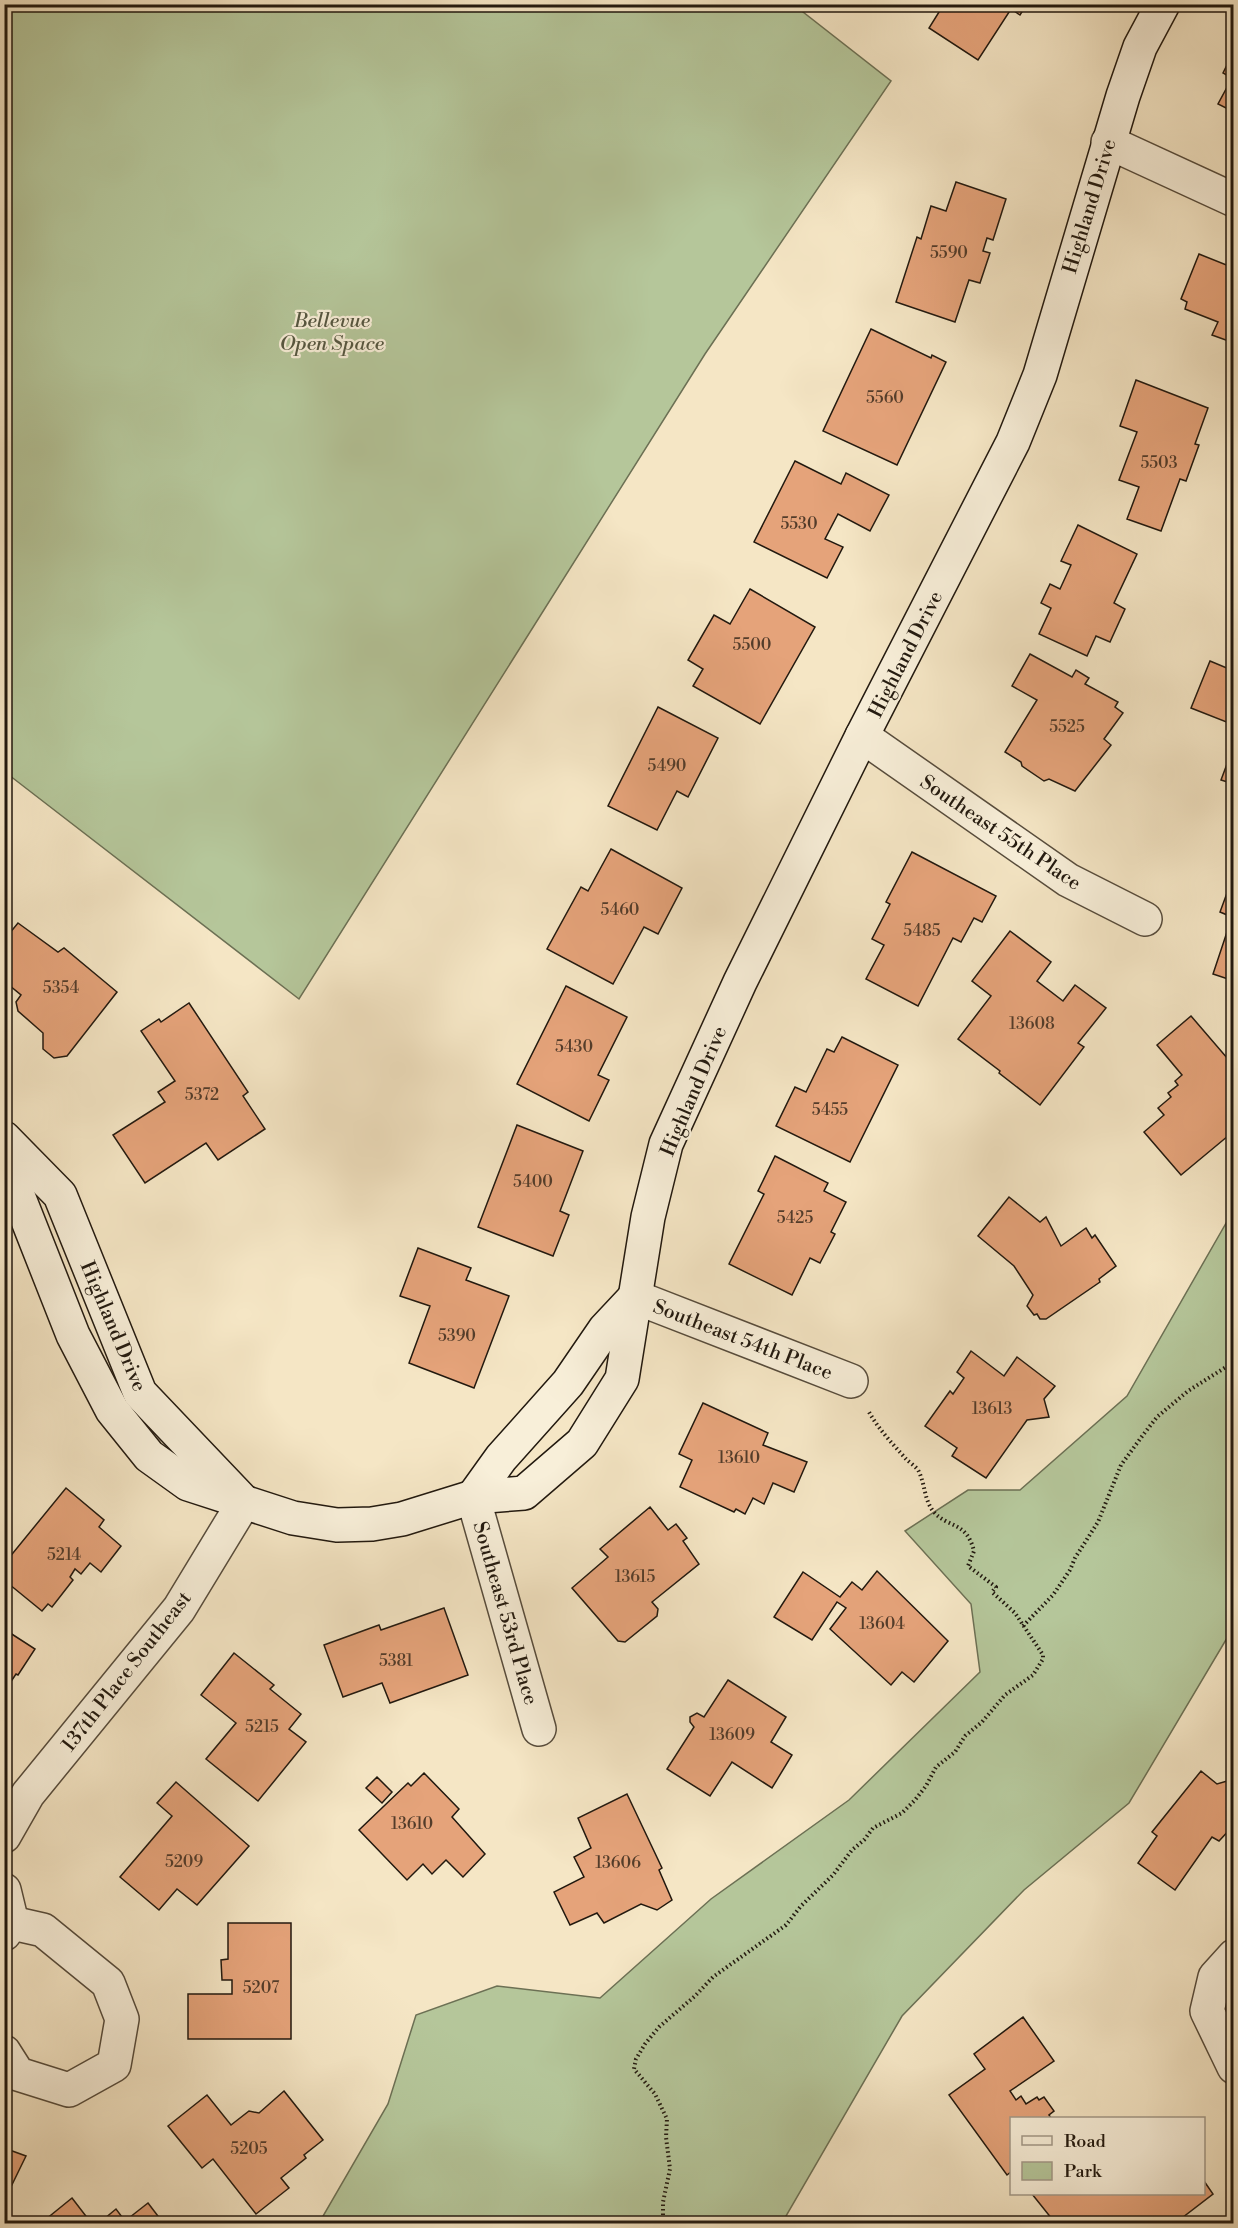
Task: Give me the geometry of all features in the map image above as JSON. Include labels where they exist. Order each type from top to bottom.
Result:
[{"type":"street","name":"Highland Drive","points":[[4,1161],[72,1335],[112,1410],[149,1456],[188,1484],[293,1518],[337,1525],[372,1524],[402,1519],[473,1497],[524,1493],[582,1443],[622,1379],[648,1217],[666,1144],[740,982],[862,736],[1013,442],[1040,375],[1108,142],[1140,47],[1163,4]]},
{"type":"street","points":[[1108,142],[1233,200]]},
{"type":"street","name":"Southeast 55th Place","points":[[862,736],[1068,880],[1145,919]]},
{"type":"street","name":"Highland Drive","points":[[4,1138],[60,1195],[140,1393],[244,1502]]},
{"type":"street","points":[[473,1497],[501,1458],[568,1383],[605,1329],[635,1297]]},
{"type":"street","name":"Southeast 54th Place","points":[[635,1297],[851,1381]]},
{"type":"street","name":"Southeast 53rd Place","points":[[473,1497],[539,1729]]},
{"type":"street","name":"137th Place Southeast","points":[[4,1836],[28,1794],[179,1609],[244,1502]]},
{"type":"street","points":[[4,1890],[8,1928],[44,1930],[108,1983],[122,2019],[114,2065],[69,2090],[18,2074],[4,2052]]},
{"type":"street","points":[[1233,1956],[1215,1977],[1207,2011],[1233,2067]]},
{"type":"path","points":[[1023,1626],[1053,1595],[1070,1570],[1098,1522],[1121,1465],[1157,1417],[1188,1391],[1233,1362]]},
{"type":"path","points":[[663,2223],[663,2202],[670,2169],[666,2137],[667,2119],[655,2094],[634,2069],[636,2059],[645,2044],[659,2027],[713,1977],[786,1925],[877,1824],[902,1813],[926,1786],[936,1767],[955,1752],[965,1736],[982,1722],[1005,1695],[1033,1675],[1043,1655],[1015,1614],[992,1592],[996,1587],[968,1566],[974,1551],[969,1537],[933,1511],[919,1470],[910,1464],[879,1428],[851,1381]]},
{"type":"green space","name":"Bellevue Open Space","points":[[4,5],[794,5],[891,81],[705,354],[299,999],[5,772]]},
{"type":"green space","points":[[1233,1211],[1233,1628],[1129,1803],[1024,1890],[902,2016],[782,2223],[319,2223],[388,2104],[416,2015],[497,1986],[600,1998],[711,1899],[849,1800],[980,1672],[971,1604],[905,1531],[968,1490],[1020,1490],[1127,1396]]},
{"type":"building","points":[[944,4],[1027,4],[1020,15],[1011,9],[978,60],[929,28]]},
{"type":"building","points":[[1234,51],[1234,112],[1218,104],[1232,78],[1223,73]]},
{"type":"building","points":[[956,182],[1006,199],[993,240],[987,238],[983,251],[990,253],[980,283],[969,280],[955,322],[896,302],[917,237],[921,239],[931,206],[946,211]]},
{"type":"building","points":[[1199,254],[1234,268],[1234,343],[1212,335],[1218,322],[1185,309],[1187,302],[1181,299]]},
{"type":"building","points":[[871,329],[931,358],[932,355],[946,362],[897,465],[823,431]]},
{"type":"building","points":[[1136,380],[1208,408],[1195,444],[1199,445],[1186,481],[1180,479],[1161,531],[1127,519],[1139,487],[1119,480],[1137,432],[1120,426]]},
{"type":"building","points":[[795,461],[841,484],[846,473],[889,495],[870,531],[838,514],[825,539],[843,547],[827,578],[754,542]]},
{"type":"building","points":[[1078,525],[1137,554],[1114,603],[1125,609],[1110,642],[1096,636],[1087,656],[1039,634],[1051,608],[1041,603],[1050,584],[1060,589],[1071,565],[1061,561]]},
{"type":"building","points":[[750,589],[815,627],[760,724],[693,686],[703,669],[688,660],[714,615],[730,624]]},
{"type":"building","points":[[1030,654],[1072,677],[1076,670],[1089,678],[1085,684],[1118,702],[1115,707],[1123,713],[1104,739],[1111,745],[1075,791],[1049,779],[1044,781],[1005,752],[1037,700],[1012,686]]},
{"type":"building","points":[[1210,661],[1234,671],[1234,725],[1191,708]]},
{"type":"building","points":[[658,707],[718,738],[688,797],[677,791],[657,830],[608,806]]},
{"type":"building","points":[[1234,748],[1234,784],[1221,780]]},
{"type":"building","points":[[611,849],[682,888],[658,934],[644,927],[613,984],[547,949],[581,887],[588,891]]},
{"type":"building","points":[[912,852],[996,896],[982,922],[974,918],[961,942],[953,938],[918,1006],[866,979],[884,945],[872,939],[890,904],[886,902]]},
{"type":"building","points":[[1234,874],[1234,981],[1213,974],[1232,917],[1220,912]]},
{"type":"building","points":[[18,923],[58,952],[64,948],[117,992],[67,1056],[54,1058],[43,1049],[43,1033],[18,1011],[16,1002],[21,995],[4,981],[4,940]]},
{"type":"building","points":[[1010,931],[1051,962],[1037,981],[1063,1001],[1075,985],[1106,1008],[1078,1043],[1084,1047],[1040,1105],[958,1039],[991,996],[972,981]]},
{"type":"building","points":[[566,986],[627,1017],[598,1075],[609,1080],[589,1121],[517,1084]]},
{"type":"building","points":[[189,1003],[248,1092],[243,1096],[265,1129],[218,1160],[206,1143],[145,1183],[113,1135],[165,1102],[158,1092],[175,1081],[141,1031],[159,1019],[161,1022]]},
{"type":"building","points":[[1191,1016],[1234,1066],[1234,1131],[1181,1175],[1144,1132],[1164,1115],[1158,1108],[1171,1097],[1168,1093],[1178,1085],[1175,1081],[1182,1075],[1157,1045]]},
{"type":"building","points":[[842,1037],[898,1065],[850,1162],[776,1126],[795,1087],[806,1092],[827,1049],[834,1052]]},
{"type":"building","points":[[517,1125],[583,1151],[560,1211],[569,1215],[553,1256],[478,1227]]},
{"type":"building","points":[[775,1156],[828,1183],[824,1191],[846,1202],[831,1232],[835,1234],[820,1263],[810,1258],[792,1295],[729,1264],[764,1194],[758,1191]]},
{"type":"building","points":[[1009,1197],[1040,1222],[1046,1217],[1061,1246],[1086,1228],[1092,1238],[1095,1235],[1116,1266],[1099,1279],[1100,1282],[1046,1319],[1040,1319],[1037,1314],[1034,1315],[1027,1306],[1033,1295],[1014,1266],[978,1236]]},
{"type":"building","points":[[418,1248],[471,1268],[466,1280],[509,1296],[474,1388],[409,1363],[430,1306],[400,1296]]},
{"type":"building","points":[[971,1351],[1004,1376],[1017,1357],[1055,1386],[1044,1399],[1049,1417],[1027,1420],[986,1478],[952,1456],[957,1448],[925,1426],[950,1391],[953,1394],[964,1378],[957,1372]]},
{"type":"building","points":[[703,1403],[768,1433],[763,1445],[807,1462],[794,1492],[773,1483],[764,1504],[753,1498],[745,1514],[736,1509],[734,1512],[680,1487],[692,1460],[679,1454]]},
{"type":"building","points":[[66,1488],[104,1520],[99,1527],[121,1546],[101,1572],[90,1563],[81,1574],[75,1569],[70,1577],[73,1580],[52,1607],[48,1604],[42,1611],[4,1580],[4,1564]]},
{"type":"building","points":[[650,1507],[668,1530],[676,1524],[687,1538],[683,1541],[699,1564],[652,1602],[658,1609],[657,1616],[625,1642],[618,1641],[572,1588],[608,1557],[600,1549]]},
{"type":"building","points":[[877,1571],[948,1641],[914,1682],[902,1672],[891,1685],[830,1629],[846,1608],[837,1602],[812,1640],[774,1617],[803,1572],[840,1597],[852,1582],[862,1590]]},
{"type":"building","points":[[444,1608],[468,1675],[390,1703],[382,1683],[343,1697],[324,1645],[379,1625],[381,1630]]},
{"type":"building","points":[[4,1629],[35,1649],[4,1692]]},
{"type":"building","points":[[234,1653],[274,1685],[270,1689],[301,1714],[289,1729],[306,1742],[258,1801],[206,1759],[236,1723],[201,1695]]},
{"type":"building","points":[[728,1680],[786,1717],[771,1742],[792,1755],[772,1788],[732,1762],[710,1796],[667,1769],[694,1727],[690,1722],[690,1717],[697,1713],[704,1717]]},
{"type":"building","points":[[1201,1771],[1217,1784],[1234,1779],[1234,1829],[1232,1827],[1219,1841],[1212,1837],[1175,1890],[1138,1863],[1157,1836],[1152,1832]]},
{"type":"building","points":[[424,1773],[459,1809],[452,1817],[485,1854],[463,1877],[446,1860],[432,1874],[423,1864],[407,1880],[359,1830],[408,1783],[411,1786]]},
{"type":"building","points":[[377,1777],[392,1792],[382,1803],[366,1788]]},
{"type":"building","points":[[176,1782],[249,1846],[197,1905],[177,1889],[159,1910],[120,1877],[172,1816],[157,1803]]},
{"type":"building","points":[[627,1794],[662,1868],[659,1870],[672,1900],[657,1910],[641,1904],[604,1923],[597,1913],[570,1925],[554,1892],[584,1877],[574,1857],[591,1848],[578,1818]]},
{"type":"building","points":[[228,1923],[291,1923],[291,2039],[188,2039],[188,1994],[232,1994],[232,1980],[222,1980],[221,1960],[228,1959]]},
{"type":"building","points":[[1023,2017],[1054,2061],[1010,2091],[1016,2100],[1021,2096],[1026,2104],[1037,2097],[1039,2100],[1044,2097],[1054,2111],[1049,2115],[1050,2117],[1010,2117],[1010,2173],[1007,2175],[949,2095],[985,2069],[974,2054]]},
{"type":"building","points":[[284,2091],[323,2140],[304,2155],[306,2158],[281,2178],[289,2188],[256,2214],[213,2159],[202,2168],[168,2126],[207,2095],[231,2125],[249,2111],[259,2113]]},
{"type":"building","points":[[4,2148],[26,2156],[5,2199],[4,2198]]},
{"type":"building","points":[[1205,2182],[1213,2194],[1174,2224],[1056,2224],[1033,2195],[1205,2195]]},
{"type":"building","points":[[72,2198],[92,2224],[40,2224]]},
{"type":"building","points":[[148,2203],[164,2224],[98,2224],[116,2209],[125,2221]]}]
